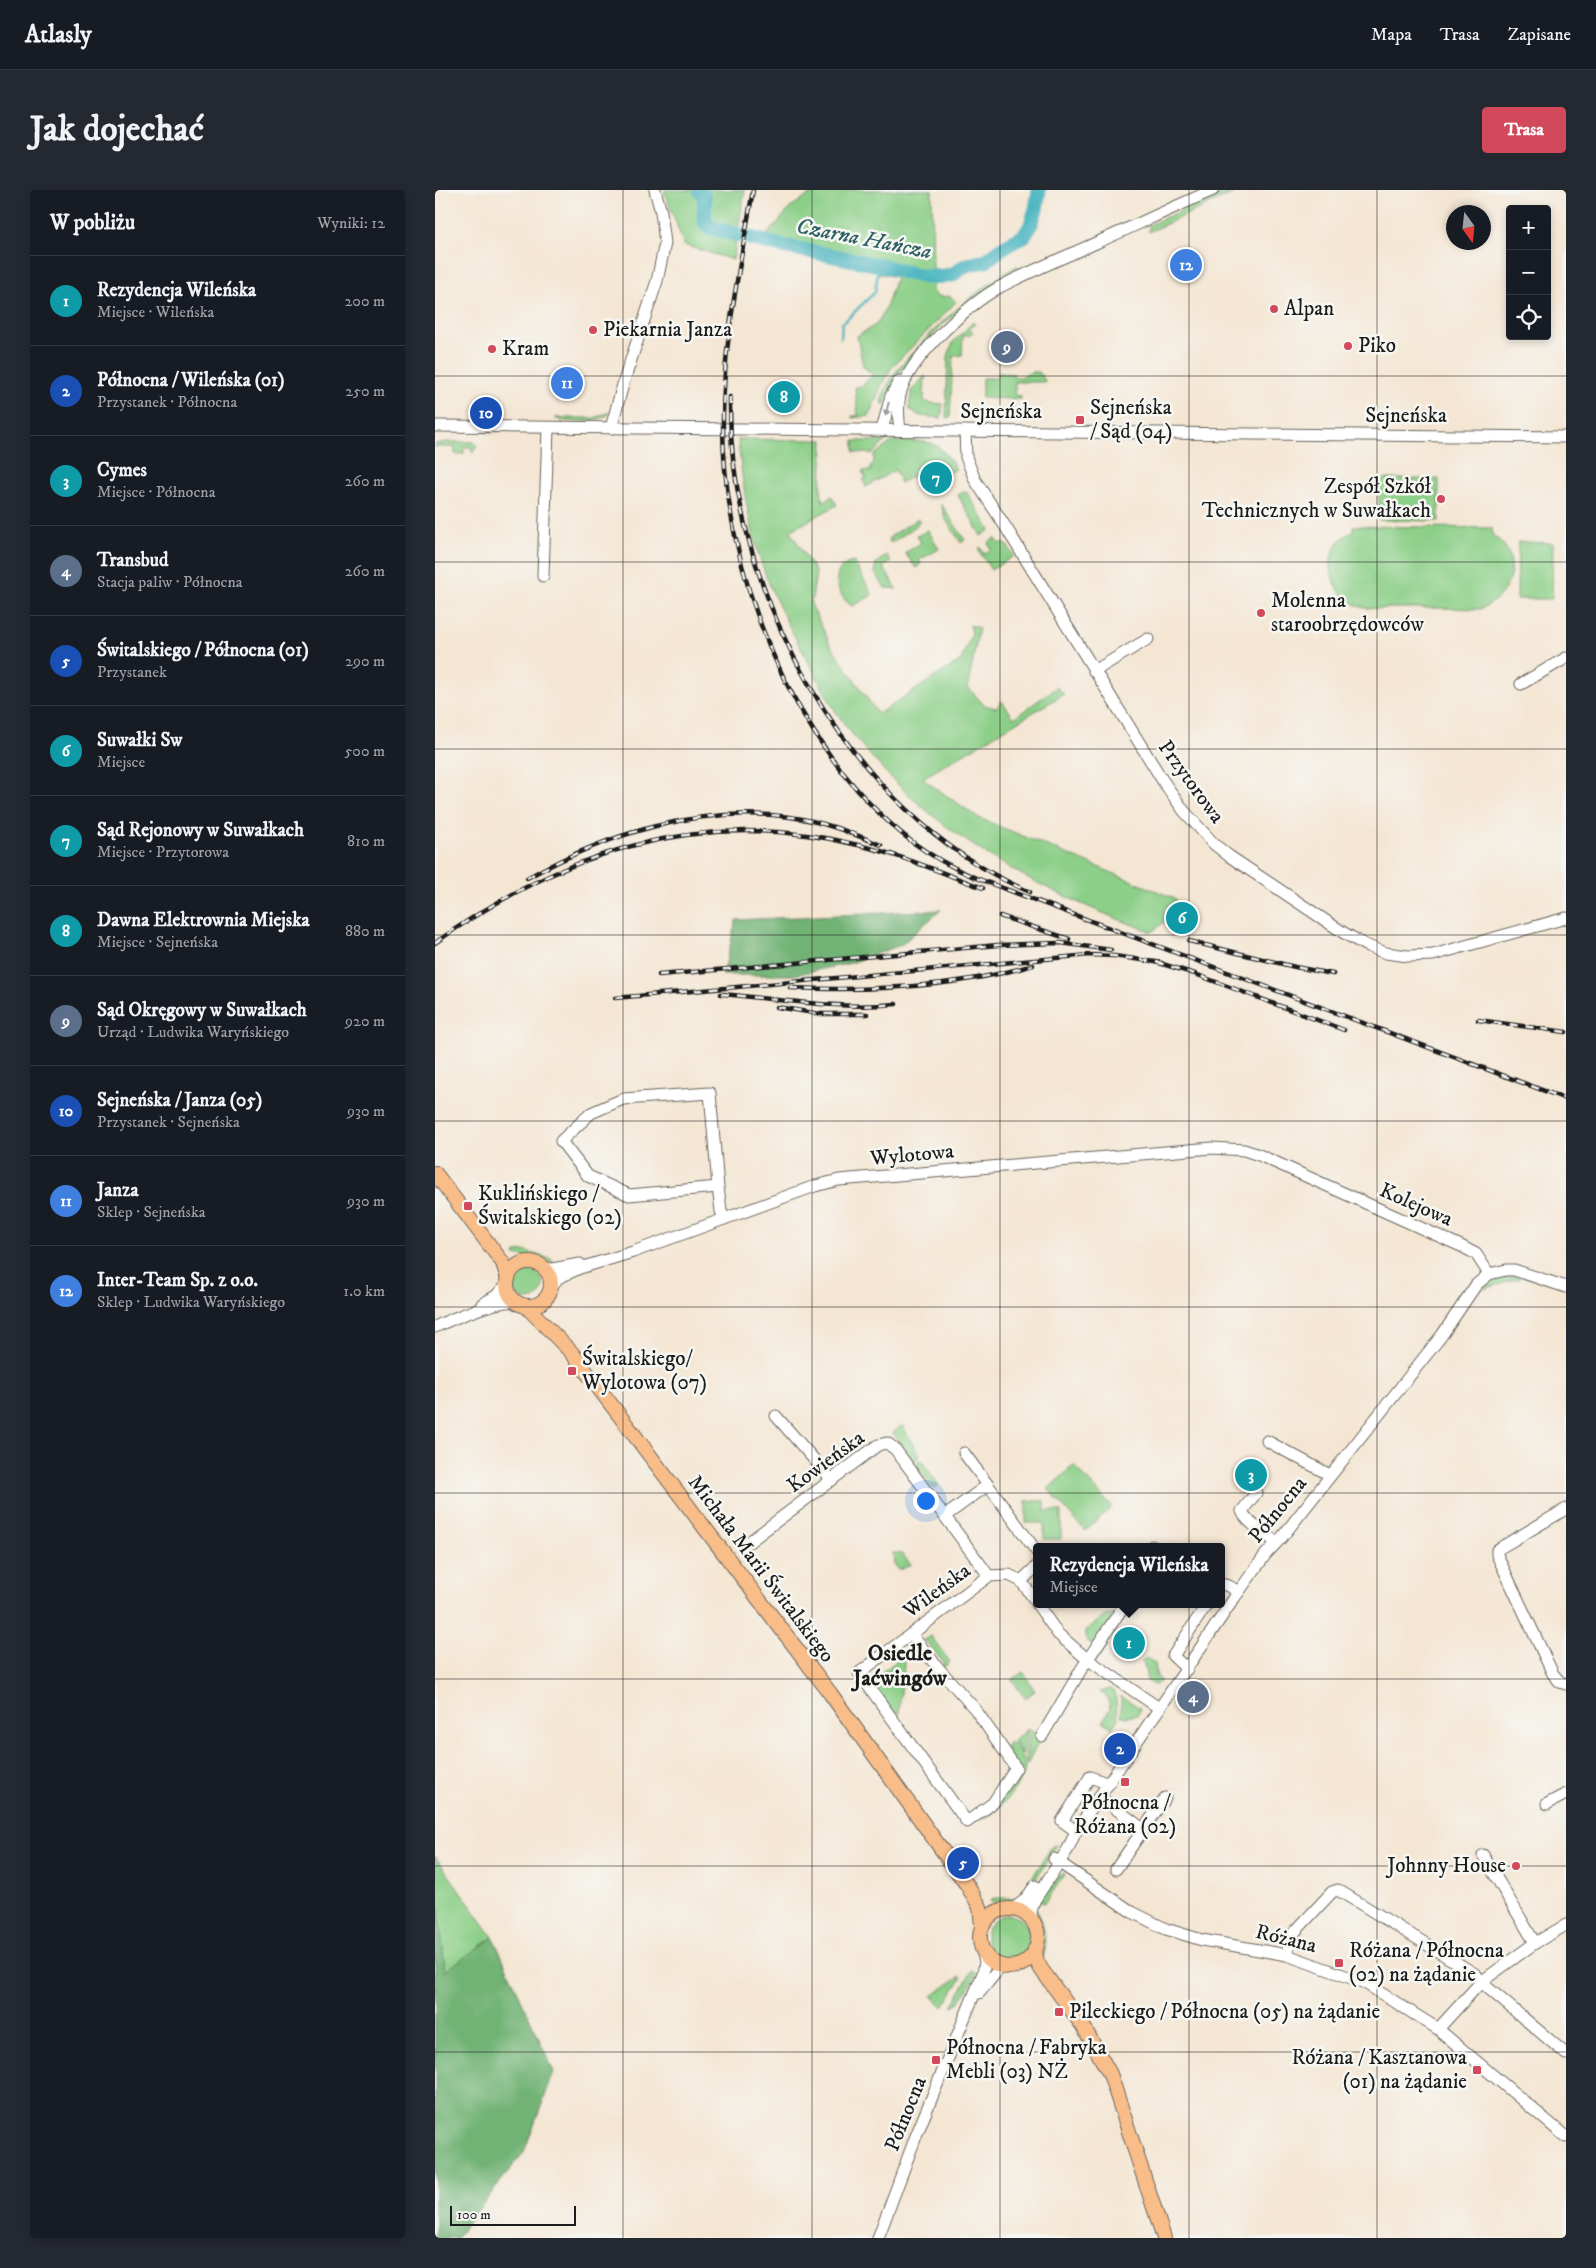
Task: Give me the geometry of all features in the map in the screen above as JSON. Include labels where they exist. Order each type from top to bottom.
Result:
[{"type":"main road","points":[[435,1173],[481,1232],[505,1267],[511,1296],[522,1304],[537,1305],[548,1293],[549,1276],[543,1267],[535,1263],[514,1260],[481,1232]]},
{"type":"main road","points":[[508,1281],[514,1269],[525,1263]]},
{"type":"main road","name":"Michała Marii Świtalskiego","points":[[548,1293],[546,1309],[572,1354],[830,1693],[967,1885],[980,1907],[982,1926]]},
{"type":"main road","name":"Michała Marii Świtalskiego","points":[[522,1304],[572,1354]]},
{"type":"main road","name":"Michała Marii Świtalskiego","points":[[967,1885],[994,1908],[1009,1909]]},
{"type":"main road","points":[[1050,1984],[1027,1967],[993,1962],[982,1949],[980,1937],[982,1926],[991,1915],[1009,1909],[1025,1914],[1033,1922],[1037,1934],[1035,1949],[1039,1965],[1050,1984],[1083,2026],[1111,2074],[1164,2238]]},
{"type":"main road","points":[[1013,1966],[1028,1959],[1035,1949]]},
{"type":"street","points":[[611,428],[624,381],[657,281],[665,243],[661,212],[655,190]]},
{"type":"street","points":[[900,430],[899,398],[903,384],[917,362],[945,331],[997,289],[1213,190]]},
{"type":"street","points":[[882,430],[894,389],[909,368],[917,362]]},
{"type":"street","name":"Sejneńska","points":[[435,426],[1566,437]]},
{"type":"street","points":[[543,576],[548,428]]},
{"type":"street","name":"Przytorowa","points":[[965,431],[966,457],[975,480],[1183,811],[1214,844],[1247,869],[1365,945],[1386,953],[1408,956],[1433,955],[1566,918]]},
{"type":"street","points":[[1094,671],[1148,639]]},
{"type":"street","points":[[1521,684],[1566,658]]},
{"type":"street","points":[[718,1187],[629,1195],[587,1176],[561,1141],[591,1113],[623,1099],[711,1093],[718,1187],[721,1211],[724,1218]]},
{"type":"street","name":"Wylotowa","points":[[543,1267],[552,1269],[597,1262],[633,1252],[724,1218],[839,1180],[1212,1148],[1244,1150]]},
{"type":"street","name":"Kolejowa","points":[[1244,1150],[1470,1250],[1482,1261],[1489,1274]]},
{"type":"street","name":"Wylotowa","points":[[548,1293],[558,1278],[597,1262]]},
{"type":"street","points":[[1489,1274],[1514,1270],[1566,1287]]},
{"type":"street","name":"Północna","points":[[1033,1922],[1031,1912],[1034,1901],[1057,1860],[1239,1592],[1266,1554],[1442,1336],[1476,1285],[1489,1274]]},
{"type":"street","points":[[461,1316],[492,1299],[503,1290],[508,1281]]},
{"type":"street","points":[[435,1327],[461,1316],[505,1302],[522,1304]]},
{"type":"street","points":[[776,1416],[831,1480]]},
{"type":"street","points":[[1267,1441],[1330,1475]]},
{"type":"street","name":"Kowieńska","points":[[749,1542],[878,1446],[887,1443],[895,1449],[989,1576]]},
{"type":"street","points":[[963,1453],[1033,1547]]},
{"type":"street","points":[[945,1516],[988,1485]]},
{"type":"street","points":[[1256,1493],[1242,1511],[1245,1519],[1267,1534],[1276,1543]]},
{"type":"street","points":[[1566,1509],[1497,1550],[1497,1555],[1553,1674],[1560,1682],[1566,1684]]},
{"type":"street","points":[[1033,1570],[1021,1581],[1033,1598]]},
{"type":"street","name":"Wileńska","points":[[911,1634],[975,1709],[1016,1768],[993,1803],[967,1822],[859,1673],[911,1634],[989,1576],[1009,1575],[1021,1581]]},
{"type":"street","points":[[1225,1585],[1239,1592]]},
{"type":"street","points":[[1040,1608],[1058,1634],[1087,1659],[1159,1708]]},
{"type":"street","points":[[1043,1736],[1087,1659],[1122,1608]]},
{"type":"street","points":[[1187,1669],[1173,1656],[1204,1608]]},
{"type":"street","points":[[1076,1831],[1062,1820],[1091,1777],[1109,1784]]},
{"type":"street","points":[[1547,1804],[1566,1794]]},
{"type":"street","points":[[1100,1797],[1143,1829]]},
{"type":"street","points":[[1116,1869],[1165,1798]]},
{"type":"street","points":[[1483,1855],[1535,1944]]},
{"type":"street","name":"Północna","points":[[1009,1909],[1028,1897],[1057,1860]]},
{"type":"street","name":"Różana","points":[[1057,1860],[1133,1912],[1166,1929],[1202,1940],[1287,1955],[1365,1982],[1438,2029],[1566,2137]]},
{"type":"street","points":[[1287,1955],[1291,1936],[1332,1892],[1338,1890],[1475,1974],[1481,1982],[1566,2054]]},
{"type":"street","points":[[1438,2029],[1481,1982],[1535,1944],[1566,1926]]},
{"type":"street","name":"Północna","points":[[878,2238],[916,2136],[984,1969],[982,1949]]},
{"type":"street","name":"Północna","points":[[971,2004],[993,1974],[999,1969],[1013,1966]]},
{"type":"green space","points":[[664,190],[745,190],[733,260],[684,245]]},
{"type":"green space","points":[[817,190],[932,190],[933,274],[764,238],[792,206]]},
{"type":"green space","points":[[1227,190],[1240,190],[1149,232],[1149,225]]},
{"type":"green space","points":[[1017,266],[1022,270],[996,283],[944,323],[899,373],[884,405],[881,401],[884,393],[906,359],[929,335],[965,303]]},
{"type":"green space","points":[[879,270],[919,279],[933,280],[933,289],[938,296],[950,296],[956,302],[892,367],[882,384],[869,416],[852,418],[852,416],[858,416],[855,387],[861,386],[873,375],[863,366],[857,336],[877,324],[887,305],[896,277],[878,273]]},
{"type":"green space","points":[[973,322],[975,324],[970,329],[973,332],[970,335],[963,335],[962,355],[953,356],[950,418],[946,417],[948,356],[953,342]]},
{"type":"green space","points":[[1031,372],[1039,372],[1046,382],[1015,382],[1015,395],[1021,396],[1021,399],[982,398],[982,378],[997,378],[998,373],[1014,374],[1013,377],[1023,377]]},
{"type":"green space","points":[[925,376],[924,401],[943,404],[941,418],[920,416],[909,409],[911,391]]},
{"type":"green space","points":[[610,413],[599,419],[583,422],[555,418],[594,418]]},
{"type":"green space","points":[[738,439],[823,440],[821,489],[823,502],[832,496],[837,505],[790,531],[816,573],[811,604],[830,644],[878,714],[961,660],[972,633],[970,625],[979,628],[968,687],[984,705],[996,708],[1002,701],[1014,718],[1057,687],[1064,694],[923,778],[924,780],[979,818],[1176,899],[1168,919],[1152,932],[1073,900],[999,862],[931,814],[870,755],[833,707],[787,623],[769,585],[756,544],[746,502]]},
{"type":"green space","points":[[854,441],[886,441],[872,454],[854,452]]},
{"type":"green space","points":[[893,441],[923,442],[937,446],[949,458],[956,469],[944,476],[937,464],[924,472],[930,483],[927,484],[919,473],[900,483],[895,470],[866,487],[863,480],[866,478],[862,471],[871,471],[874,455]]},
{"type":"green space","points":[[474,442],[477,446],[473,453],[471,447],[464,447],[464,454],[455,454],[455,447],[435,447],[435,444]]},
{"type":"green space","points":[[1379,479],[1439,479],[1439,521],[1379,520]]},
{"type":"green space","points":[[966,491],[990,530],[981,536],[958,495]]},
{"type":"green space","points":[[941,504],[965,540],[961,543],[945,518]]},
{"type":"green space","points":[[917,519],[920,520],[916,526],[893,542],[889,542],[890,537]]},
{"type":"green space","points":[[1353,526],[1492,528],[1492,535],[1502,543],[1509,553],[1511,564],[1507,586],[1491,603],[1480,609],[1375,608],[1358,606],[1348,600],[1340,591],[1334,581],[1331,570],[1331,558],[1335,548],[1342,539],[1353,532]]},
{"type":"green space","points":[[928,530],[939,549],[919,560],[921,564],[916,568],[905,553],[921,543],[917,536]]},
{"type":"green space","points":[[995,538],[999,543],[1006,544],[1014,556],[991,570],[979,551],[980,547],[984,554],[991,549],[988,543]]},
{"type":"green space","points":[[1518,542],[1553,543],[1552,599],[1517,599]]},
{"type":"green space","points":[[887,555],[891,562],[883,567],[897,589],[885,588],[875,573],[876,563]]},
{"type":"green space","points":[[854,562],[872,594],[852,606],[841,595],[838,588],[837,575],[840,569]]},
{"type":"green space","points":[[941,910],[901,945],[851,963],[794,975],[723,975],[736,920]]},
{"type":"green space","points":[[524,1251],[551,1259],[556,1264],[515,1255],[517,1252]]},
{"type":"green space","points":[[528,1270],[539,1274],[543,1285],[539,1296],[528,1300],[517,1296],[513,1285],[517,1274]]},
{"type":"green space","points":[[1515,1276],[1520,1278],[1484,1289],[1481,1287],[1499,1277]]},
{"type":"green space","points":[[902,1425],[920,1456],[913,1461],[893,1433]]},
{"type":"green space","points":[[920,1459],[939,1485],[933,1489],[915,1464]]},
{"type":"green space","points":[[1074,1465],[1112,1507],[1085,1531],[1048,1489]]},
{"type":"green space","points":[[1026,1501],[1045,1501],[1045,1511],[1061,1511],[1061,1539],[1044,1539],[1044,1523],[1026,1523]]},
{"type":"green space","points":[[893,1553],[902,1554],[911,1565],[899,1570],[894,1564]]},
{"type":"green space","points":[[1115,1614],[1094,1646],[1086,1640],[1086,1630],[1105,1616]]},
{"type":"green space","points":[[931,1636],[950,1662],[943,1668],[943,1662],[927,1642],[923,1641]]},
{"type":"green space","points":[[905,1655],[899,1713],[894,1716],[870,1681]]},
{"type":"green space","points":[[1147,1658],[1155,1664],[1157,1677],[1161,1681],[1155,1685],[1147,1681],[1144,1664],[1141,1661]]},
{"type":"green space","points":[[1023,1672],[1035,1691],[1025,1698],[1012,1680]]},
{"type":"green space","points":[[1110,1689],[1115,1693],[1118,1719],[1112,1728],[1103,1721],[1110,1708],[1107,1697],[1100,1692]]},
{"type":"green space","points":[[1121,1696],[1140,1708],[1138,1715],[1121,1716]]},
{"type":"green space","points":[[1028,1729],[1023,1754],[1022,1754],[1013,1741]]},
{"type":"green space","points":[[1030,1730],[1041,1737],[1027,1765],[1025,1757]]},
{"type":"green space","points":[[1010,1742],[1018,1750],[1024,1761],[1024,1774],[1016,1788],[998,1809],[987,1817],[972,1821],[1013,1775],[1006,1746]]},
{"type":"green space","points":[[1057,1845],[1027,1893],[1025,1889],[1052,1846]]},
{"type":"green space","points":[[435,1856],[493,1937],[445,1972],[435,1872]]},
{"type":"green space","points":[[435,1872],[445,1971],[493,1937],[554,2072],[524,2152],[456,2238],[435,2238]]},
{"type":"green space","points":[[1065,1873],[1046,1902],[1039,1901],[1059,1875]]},
{"type":"green space","points":[[996,1898],[1019,1899],[1012,1904],[1002,1906],[990,1901]]},
{"type":"green space","points":[[1036,1910],[1041,1919],[1044,1933],[1045,1947],[1043,1958],[1038,1951],[1039,1939]]},
{"type":"green space","points":[[1008,1915],[1020,1919],[1026,1925],[1030,1937],[1026,1949],[1020,1955],[1008,1959],[996,1955],[990,1949],[986,1937],[990,1925],[996,1919]]},
{"type":"green space","points":[[972,1970],[977,1973],[962,1998],[952,2007]]},
{"type":"green space","points":[[960,1976],[962,1977],[943,2007],[932,1996]]},
{"type":"waterway","name":"Czarna Hańcza","points":[[700,190],[703,194],[704,218],[708,227],[773,244],[879,265],[926,277],[952,275],[966,265],[986,261],[1002,248],[1024,236],[1030,227],[1036,209],[1039,190]]},
{"type":"waterway","points":[[841,338],[842,324],[875,292],[879,265]]},
{"type":"railway","points":[[753,190],[733,305],[724,391],[723,420],[726,477],[735,536],[750,594],[772,652],[799,706],[831,757],[868,802],[911,841],[942,861],[976,878],[1566,1099]]},
{"type":"railway","points":[[730,397],[735,470],[750,545],[776,618],[811,688],[854,752],[906,809],[965,856],[1030,892]]},
{"type":"railway","points":[[527,878],[557,862],[621,836],[654,826],[722,815],[756,814],[814,821],[881,845]]},
{"type":"railway","points":[[435,943],[484,911],[533,883],[584,861],[636,845],[689,835],[744,831],[800,834],[874,849],[983,888]]},
{"type":"railway","points":[[1000,916],[1069,939]]},
{"type":"railway","points":[[1189,941],[1295,967],[1333,974]]},
{"type":"railway","points":[[659,975],[998,945],[1061,943],[1111,950]]},
{"type":"railway","points":[[615,998],[1089,955],[1114,956],[1162,963]]},
{"type":"railway","points":[[1156,962],[1195,974],[1344,1030]]},
{"type":"railway","points":[[790,988],[850,989],[913,986],[975,978],[1033,965]]},
{"type":"railway","points":[[721,994],[830,1005],[896,1004]]},
{"type":"railway","points":[[777,1007],[820,1014],[867,1014]]},
{"type":"railway","points":[[1478,1020],[1566,1032]]},
{"type":"place","name":"Inter-Team Sp. z o.o.","points":[[1186,265]]},
{"type":"place","name":"Alpan","points":[[1274,309]]},
{"type":"place","name":"Piekarnia Janza","points":[[593,330]]},
{"type":"place","name":"Piko","points":[[1348,346]]},
{"type":"place","name":"Sąd Okręgowy w Suwałkach","points":[[1007,347]]},
{"type":"place","name":"Kram","points":[[492,349]]},
{"type":"place","name":"Janza","points":[[567,383]]},
{"type":"place","name":"Dawna Elektrownia Miejska","points":[[784,397]]},
{"type":"place","name":"Sejneńska / Janza (05)","points":[[486,413]]},
{"type":"place","name":"Sejneńska / Sąd (04)","points":[[1080,420]]},
{"type":"place","name":"Sąd Rejonowy w Suwałkach","points":[[936,478]]},
{"type":"place","name":"Zespół Szkół Technicznych w Suwałkach","points":[[1441,499]]},
{"type":"place","name":"Molenna staroobrzędowców","points":[[1261,613]]},
{"type":"place","name":"Suwałki Sw","points":[[1182,918]]},
{"type":"place","name":"Kuklińskiego / Świtalskiego (02)","points":[[468,1206]]},
{"type":"place","name":"Świtalskiego/ Wylotowa (07)","points":[[572,1371]]},
{"type":"place","name":"Cymes","points":[[1251,1475]]},
{"type":"place","name":"Rezydencja Wileńska","points":[[1129,1643]]},
{"type":"place","name":"Transbud","points":[[1193,1697]]},
{"type":"place","name":"Północna / Wileńska (01)","points":[[1120,1749]]},
{"type":"place","name":"Północna / Różana (02)","points":[[1125,1782]]},
{"type":"place","name":"Świtalskiego / Północna (01)","points":[[963,1863]]},
{"type":"place","name":"Johnny House","points":[[1516,1866]]},
{"type":"place","name":"Różana / Północna (02) na żądanie","points":[[1339,1963]]},
{"type":"place","name":"Pileckiego / Północna (05) na żądanie","points":[[1059,2012]]},
{"type":"place","name":"Północna / Fabryka Mebli (03) NŻ","points":[[936,2060]]},
{"type":"place","name":"Różana / Kasztanowa (01) na żądanie","points":[[1477,2070]]},
{"type":"district","name":"Osiedle Jaćwingów","points":[[900,1666]]}]
